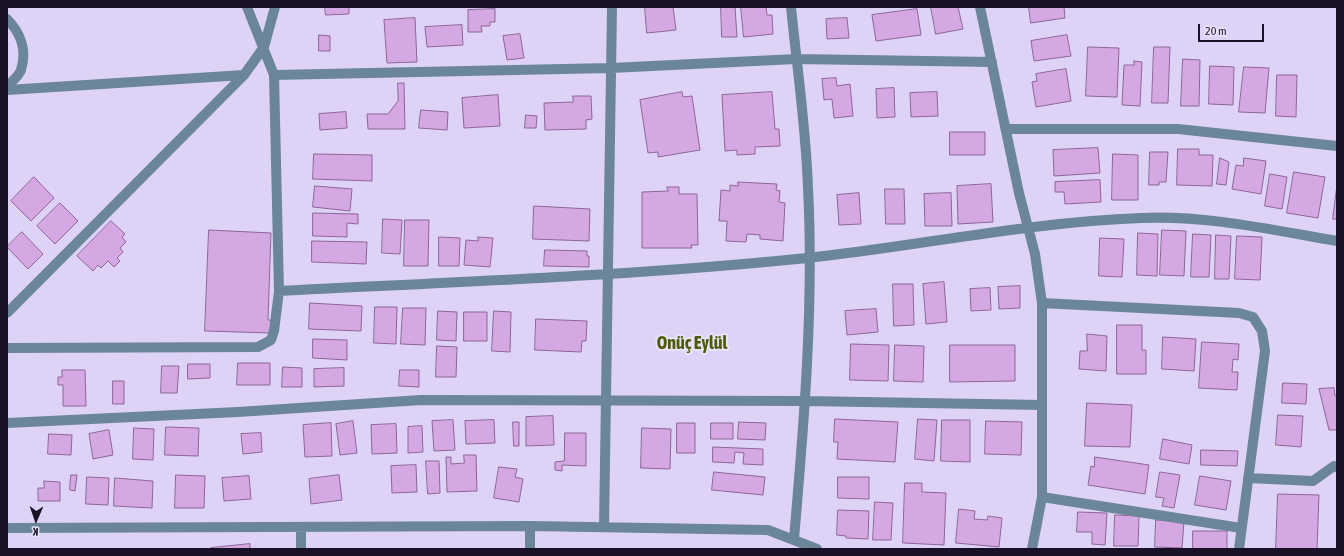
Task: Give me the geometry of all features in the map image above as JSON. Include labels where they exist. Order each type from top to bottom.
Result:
[{"type":"street","points":[[7,348],[258,347],[271,340],[274,331],[279,291],[274,75],[247,7]]},
{"type":"street","points":[[7,313],[244,75],[264,47],[275,7]]},
{"type":"street","points":[[604,527],[612,7]]},
{"type":"street","points":[[791,7],[808,188],[809,258],[805,401],[794,539]]},
{"type":"street","points":[[980,7],[1019,193],[1035,254],[1042,303],[1042,497],[1032,549]]},
{"type":"street","points":[[7,19],[17,29],[24,49],[20,71],[7,89]]},
{"type":"street","points":[[274,75],[611,68],[796,59],[992,62]]},
{"type":"street","points":[[7,89],[244,75]]},
{"type":"street","points":[[1006,129],[1178,129],[1337,146]]},
{"type":"street","points":[[279,291],[608,275],[809,258],[1028,228],[1142,218],[1212,220],[1337,241]]},
{"type":"street","points":[[1042,303],[1239,313],[1253,317],[1262,331],[1265,351],[1238,549]]},
{"type":"street","points":[[7,424],[238,412],[421,400],[805,401],[1042,405]]},
{"type":"street","points":[[1248,478],[1312,481],[1334,466],[1337,467]]},
{"type":"street","points":[[1042,497],[1241,528]]},
{"type":"street","points":[[530,526],[530,549]]},
{"type":"street","points":[[7,528],[530,526],[768,530],[817,549]]},
{"type":"street","points":[[301,527],[301,549]]},
{"type":"building","points":[[325,7],[349,7],[349,14],[326,15]]},
{"type":"building","points":[[645,7],[673,7],[676,30],[647,33]]},
{"type":"building","points":[[721,7],[735,7],[737,37],[722,37]]},
{"type":"building","points":[[741,7],[766,7],[767,15],[772,15],[773,34],[744,37]]},
{"type":"building","points":[[931,7],[958,7],[963,29],[936,34]]},
{"type":"building","points":[[1029,7],[1064,7],[1065,18],[1031,23]]},
{"type":"building","points":[[495,9],[495,22],[490,22],[490,26],[481,26],[482,32],[468,32],[468,10]]},
{"type":"building","points":[[917,9],[921,35],[876,41],[872,15]]},
{"type":"building","points":[[415,18],[417,62],[387,63],[384,20]]},
{"type":"building","points":[[847,18],[849,38],[827,39],[826,19]]},
{"type":"building","points":[[462,25],[463,45],[427,47],[425,27]]},
{"type":"building","points":[[520,34],[524,58],[507,60],[503,36]]},
{"type":"building","points":[[319,35],[330,36],[330,51],[319,51]]},
{"type":"building","points":[[1067,35],[1071,56],[1034,61],[1031,41]]},
{"type":"building","points":[[1088,47],[1119,48],[1117,97],[1086,96]]},
{"type":"building","points":[[1154,47],[1170,47],[1168,103],[1152,103]]},
{"type":"building","points":[[1183,59],[1200,60],[1199,106],[1181,106]]},
{"type":"building","points":[[1134,61],[1142,62],[1140,106],[1122,105],[1124,65],[1134,65]]},
{"type":"building","points":[[1210,66],[1234,67],[1233,105],[1209,104]]},
{"type":"building","points":[[1244,67],[1269,68],[1265,113],[1239,112]]},
{"type":"building","points":[[1066,69],[1071,101],[1036,107],[1032,82],[1037,81],[1036,74]]},
{"type":"building","points":[[1277,75],[1297,75],[1296,117],[1276,116]]},
{"type":"building","points":[[836,78],[837,86],[850,84],[853,116],[834,118],[832,99],[824,100],[822,79]]},
{"type":"building","points":[[398,83],[404,83],[405,129],[368,129],[367,114],[388,114],[398,101]]},
{"type":"building","points":[[894,88],[895,117],[877,118],[876,89]]},
{"type":"building","points":[[682,92],[683,97],[692,96],[700,150],[658,157],[658,152],[648,153],[640,100]]},
{"type":"building","points":[[772,92],[775,129],[779,129],[780,146],[755,147],[755,154],[737,155],[737,150],[725,151],[722,95]]},
{"type":"building","points":[[937,92],[938,116],[911,117],[910,93]]},
{"type":"building","points":[[498,95],[500,126],[464,128],[462,98]]},
{"type":"building","points":[[573,96],[591,96],[592,119],[586,120],[586,129],[545,130],[544,103],[573,102]]},
{"type":"building","points":[[421,110],[448,112],[447,130],[419,128]]},
{"type":"building","points":[[346,112],[347,128],[320,130],[319,114]]},
{"type":"building","points":[[526,115],[537,116],[536,128],[525,128]]},
{"type":"building","points":[[950,132],[985,132],[985,155],[950,155]]},
{"type":"building","points":[[1098,148],[1100,173],[1054,176],[1053,150]]},
{"type":"building","points":[[1178,149],[1199,149],[1199,155],[1213,155],[1212,186],[1177,185]]},
{"type":"building","points":[[1150,152],[1168,152],[1166,182],[1159,182],[1159,185],[1149,185]]},
{"type":"building","points":[[314,154],[372,155],[372,181],[313,179]]},
{"type":"building","points":[[1113,154],[1138,155],[1138,200],[1112,200]]},
{"type":"building","points":[[1220,158],[1229,162],[1226,185],[1217,184]]},
{"type":"building","points":[[1244,158],[1266,161],[1261,194],[1232,189],[1236,165],[1243,166]]},
{"type":"building","points":[[1294,172],[1325,177],[1318,218],[1287,213]]},
{"type":"building","points":[[1270,174],[1287,177],[1282,209],[1265,206]]},
{"type":"building","points":[[34,177],[54,198],[31,221],[11,201]]},
{"type":"building","points":[[1100,180],[1101,202],[1065,204],[1064,192],[1055,192],[1055,182]]},
{"type":"building","points":[[738,182],[777,184],[776,190],[780,191],[779,202],[785,203],[783,241],[760,239],[760,235],[747,234],[746,242],[726,241],[727,221],[719,221],[721,190],[730,191],[730,185],[738,186]]},
{"type":"building","points":[[991,184],[993,222],[958,224],[957,186]]},
{"type":"building","points":[[1337,185],[1337,219],[1333,219]]},
{"type":"building","points":[[315,186],[352,189],[350,211],[313,207]]},
{"type":"building","points":[[667,187],[679,187],[679,194],[697,194],[698,245],[691,245],[692,248],[642,248],[642,192],[668,191]]},
{"type":"building","points":[[885,189],[904,189],[905,224],[886,224]]},
{"type":"building","points":[[859,193],[861,224],[839,225],[837,195]]},
{"type":"building","points":[[951,193],[952,226],[925,226],[924,194]]},
{"type":"building","points":[[60,203],[78,221],[55,244],[37,226]]},
{"type":"building","points":[[534,206],[590,209],[589,241],[533,239]]},
{"type":"building","points":[[313,213],[358,214],[358,224],[347,223],[347,237],[313,236]]},
{"type":"building","points":[[383,219],[402,220],[400,254],[382,253]]},
{"type":"building","points":[[405,220],[429,220],[428,266],[404,266]]},
{"type":"building","points":[[111,221],[125,234],[122,237],[126,242],[120,248],[123,252],[117,258],[120,261],[114,267],[108,261],[101,268],[98,265],[93,271],[77,256]]},
{"type":"building","points":[[209,230],[271,233],[268,320],[271,320],[271,333],[205,331]]},
{"type":"building","points":[[1162,230],[1186,231],[1184,276],[1160,275]]},
{"type":"building","points":[[22,232],[43,254],[28,269],[7,247]]},
{"type":"building","points":[[1138,233],[1158,234],[1157,276],[1137,275]]},
{"type":"building","points":[[1193,234],[1211,235],[1209,277],[1191,277]]},
{"type":"building","points":[[1216,235],[1231,236],[1229,279],[1215,279]]},
{"type":"building","points":[[1237,236],[1262,237],[1260,280],[1235,279]]},
{"type":"building","points":[[439,237],[460,238],[459,266],[439,266]]},
{"type":"building","points":[[478,237],[493,238],[490,267],[464,265],[466,240],[478,241]]},
{"type":"building","points":[[1100,238],[1124,239],[1122,277],[1099,276]]},
{"type":"building","points":[[312,241],[367,242],[366,264],[312,262]]},
{"type":"building","points":[[545,250],[587,251],[587,256],[589,256],[589,267],[544,266]]},
{"type":"building","points":[[944,282],[947,322],[926,324],[923,284]]},
{"type":"building","points":[[893,284],[913,284],[914,325],[894,326]]},
{"type":"building","points":[[1020,286],[1020,308],[999,309],[998,287]]},
{"type":"building","points":[[990,288],[991,310],[971,311],[970,289]]},
{"type":"building","points":[[310,303],[362,306],[361,331],[309,329]]},
{"type":"building","points":[[375,307],[397,307],[396,344],[374,343]]},
{"type":"building","points":[[403,308],[426,308],[425,345],[401,344]]},
{"type":"building","points":[[876,309],[878,332],[847,335],[845,311]]},
{"type":"building","points":[[438,311],[457,312],[456,341],[437,340]]},
{"type":"building","points":[[494,311],[511,312],[510,352],[492,351]]},
{"type":"building","points":[[464,312],[487,312],[487,341],[464,341]]},
{"type":"building","points":[[536,319],[587,321],[586,341],[582,341],[581,352],[535,350]]},
{"type":"building","points":[[1117,325],[1142,325],[1142,350],[1146,350],[1146,374],[1117,374]]},
{"type":"building","points":[[1087,334],[1107,336],[1106,371],[1079,369],[1080,351],[1087,351]]},
{"type":"building","points":[[1163,337],[1196,339],[1194,371],[1162,369]]},
{"type":"building","points":[[313,339],[347,340],[347,360],[313,358]]},
{"type":"building","points":[[1202,342],[1239,344],[1238,360],[1233,359],[1232,372],[1238,372],[1237,390],[1199,388]]},
{"type":"building","points":[[851,344],[889,345],[888,381],[850,380]]},
{"type":"building","points":[[895,345],[924,346],[923,382],[894,381]]},
{"type":"building","points":[[950,345],[1015,345],[1015,381],[950,382]]},
{"type":"building","points":[[437,346],[457,347],[456,377],[436,377]]},
{"type":"building","points":[[238,363],[270,363],[270,385],[237,385]]},
{"type":"building","points":[[188,364],[210,364],[210,378],[188,379]]},
{"type":"building","points":[[162,366],[179,366],[177,393],[161,393]]},
{"type":"building","points":[[283,367],[302,368],[302,387],[282,387]]},
{"type":"building","points":[[344,368],[344,386],[314,387],[314,369]]},
{"type":"building","points":[[62,370],[85,370],[86,406],[63,406],[63,385],[58,385],[58,377],[62,377]]},
{"type":"building","points":[[400,370],[419,370],[419,387],[399,386]]},
{"type":"building","points":[[113,381],[124,381],[124,404],[113,404]]},
{"type":"building","points":[[1283,383],[1307,384],[1306,404],[1282,403]]},
{"type":"building","points":[[1334,388],[1335,396],[1337,396],[1337,430],[1329,430],[1319,389]]},
{"type":"building","points":[[1087,403],[1132,405],[1130,447],[1085,446]]},
{"type":"building","points":[[1278,415],[1303,416],[1301,447],[1276,445]]},
{"type":"building","points":[[553,416],[554,445],[526,446],[526,417]]},
{"type":"building","points":[[835,419],[898,422],[895,462],[837,459],[838,442],[834,442]]},
{"type":"building","points":[[918,419],[937,420],[934,461],[915,459]]},
{"type":"building","points":[[453,420],[455,450],[434,451],[432,421]]},
{"type":"building","points":[[494,420],[495,443],[466,444],[465,421]]},
{"type":"building","points":[[942,420],[970,420],[970,462],[941,461]]},
{"type":"building","points":[[353,421],[357,453],[340,455],[336,424]]},
{"type":"building","points":[[986,421],[1022,422],[1021,455],[985,454]]},
{"type":"building","points":[[513,422],[519,422],[519,446],[514,446]]},
{"type":"building","points":[[739,422],[766,423],[765,440],[738,439]]},
{"type":"building","points":[[331,423],[332,456],[305,457],[303,425]]},
{"type":"building","points":[[677,423],[695,423],[695,453],[677,453]]},
{"type":"building","points":[[711,423],[733,423],[733,439],[711,439]]},
{"type":"building","points":[[396,424],[397,453],[372,454],[371,425]]},
{"type":"building","points":[[422,426],[423,452],[408,453],[408,427]]},
{"type":"building","points":[[166,427],[199,428],[198,456],[165,455]]},
{"type":"building","points":[[134,428],[154,429],[153,460],[133,459]]},
{"type":"building","points":[[642,428],[671,429],[670,469],[641,468]]},
{"type":"building","points":[[109,430],[113,455],[93,459],[89,434]]},
{"type":"building","points":[[261,433],[262,452],[243,454],[241,434]]},
{"type":"building","points":[[565,433],[586,433],[586,466],[562,465],[562,471],[555,470],[555,462],[564,461]]},
{"type":"building","points":[[49,434],[72,435],[71,455],[48,454]]},
{"type":"building","points":[[1163,439],[1192,445],[1189,464],[1160,459]]},
{"type":"building","points":[[713,447],[763,449],[763,465],[743,464],[744,453],[735,452],[734,463],[713,462]]},
{"type":"building","points":[[1201,450],[1238,451],[1237,466],[1201,465]]},
{"type":"building","points":[[464,455],[476,455],[477,491],[447,492],[446,457],[451,457],[451,464],[464,463]]},
{"type":"building","points":[[1095,457],[1149,465],[1145,494],[1088,485],[1091,466],[1094,467]]},
{"type":"building","points":[[426,461],[439,461],[440,493],[428,494]]},
{"type":"building","points":[[416,465],[417,492],[392,493],[391,466]]},
{"type":"building","points":[[499,467],[517,469],[515,477],[523,479],[519,502],[494,498]]},
{"type":"building","points":[[714,472],[765,477],[763,495],[712,490]]},
{"type":"building","points":[[1160,472],[1180,475],[1174,508],[1162,506],[1164,498],[1156,497]]},
{"type":"building","points":[[71,475],[77,475],[75,491],[70,490]]},
{"type":"building","points":[[176,475],[205,476],[204,508],[175,508]]},
{"type":"building","points":[[339,475],[342,500],[311,504],[309,479]]},
{"type":"building","points":[[249,476],[251,499],[224,501],[222,478]]},
{"type":"building","points":[[1200,476],[1231,481],[1226,510],[1195,505]]},
{"type":"building","points":[[87,477],[109,478],[108,505],[86,504]]},
{"type":"building","points":[[838,477],[869,477],[869,499],[838,498]]},
{"type":"building","points":[[115,478],[153,481],[152,508],[114,506]]},
{"type":"building","points":[[44,481],[60,482],[60,501],[38,501],[38,488],[44,488]]},
{"type":"building","points":[[905,483],[922,483],[922,492],[946,493],[944,545],[903,543]]},
{"type":"building","points":[[1278,494],[1319,495],[1317,549],[1276,549]]},
{"type":"building","points":[[875,502],[893,503],[891,540],[873,540]]},
{"type":"building","points":[[959,509],[975,511],[974,519],[987,520],[988,516],[1002,518],[999,547],[956,543]]},
{"type":"building","points":[[838,510],[869,511],[868,539],[846,538],[846,536],[837,535]]},
{"type":"building","points":[[1078,512],[1107,513],[1105,545],[1092,544],[1092,532],[1077,532]]},
{"type":"building","points":[[1115,515],[1139,516],[1138,546],[1114,546]]},
{"type":"building","points":[[1156,520],[1184,521],[1182,548],[1155,547]]},
{"type":"building","points":[[1193,531],[1227,531],[1227,549],[1193,549]]},
{"type":"building","points":[[250,544],[250,549],[211,549],[211,548]]},
{"type":"district","name":"Onüç Eylül","points":[[692,343]]}]
